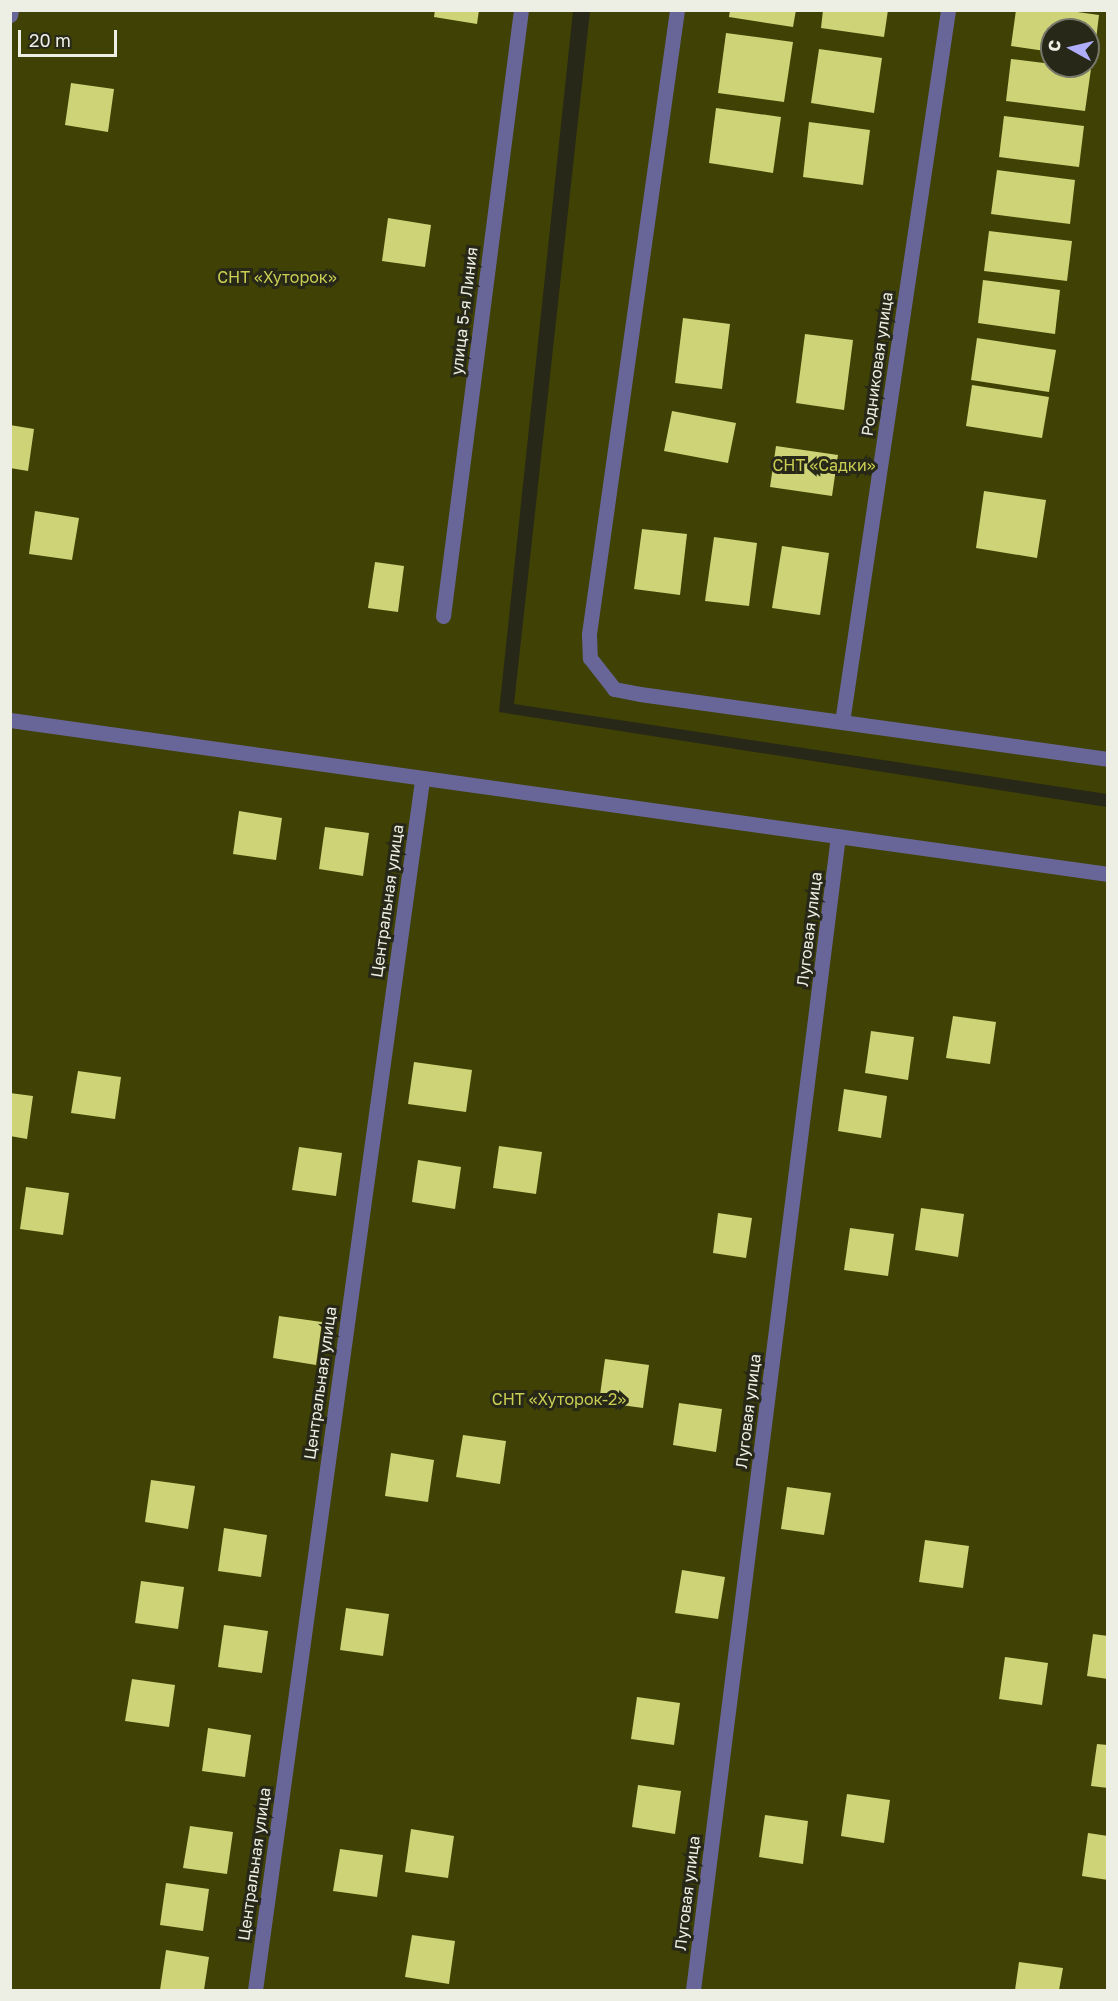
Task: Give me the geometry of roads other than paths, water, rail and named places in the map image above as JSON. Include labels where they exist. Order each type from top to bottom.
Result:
[{"type":"street","points":[[10,15],[11,10]]},
{"type":"street","name":"улица 5-я Линия","points":[[443,616],[521,10]]},
{"type":"street","points":[[677,10],[589,634],[590,658],[614,689],[1107,759]]},
{"type":"street","name":"Родниковая улица","points":[[842,722],[948,10]]},
{"type":"street","points":[[10,720],[422,780],[1107,874]]},
{"type":"street","name":"Центральная улица","points":[[255,1990],[422,780]]},
{"type":"street","name":"Луговая улица","points":[[693,1990],[838,836]]},
{"type":"park label","name":"СНТ «Хуторок»","points":[[277,277]]},
{"type":"park label","name":"СНТ «Садки»","points":[[824,465]]},
{"type":"park label","name":"СНТ «Хуторок-2»","points":[[559,1399]]}]
